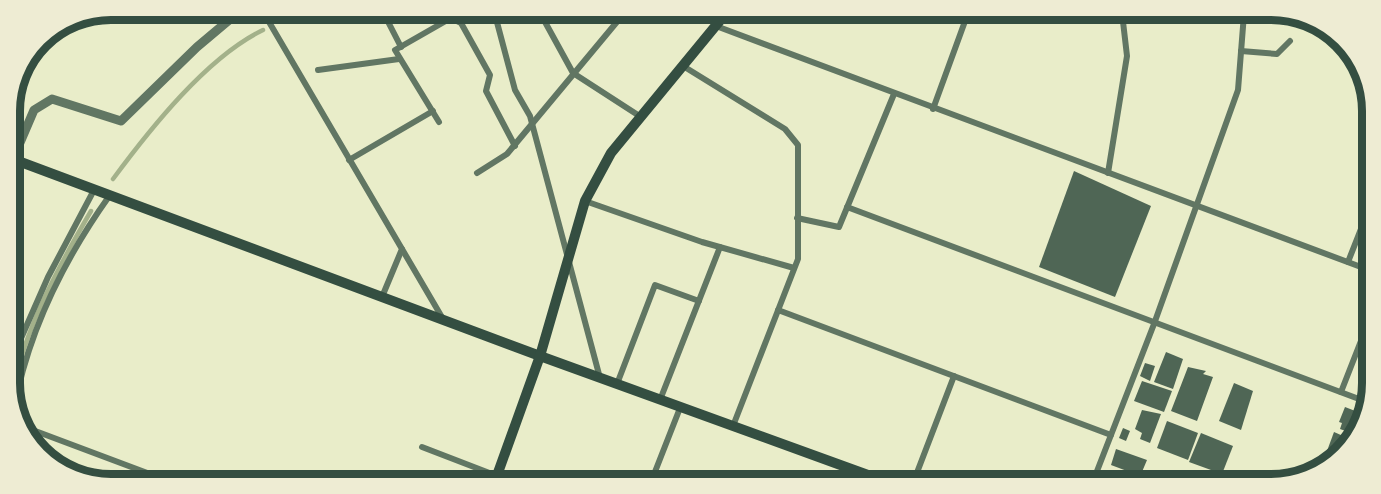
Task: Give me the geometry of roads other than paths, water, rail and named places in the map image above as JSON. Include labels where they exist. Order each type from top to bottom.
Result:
[{"type":"main road","points":[[498,474],[540,356],[585,201],[611,153],[722,19]]},
{"type":"main road","points":[[20,162],[680,408],[865,474]]},
{"type":"street","points":[[20,141],[34,110],[52,99],[121,121],[197,47],[231,19]]},
{"type":"street","points":[[267,19],[444,320]]},
{"type":"street","points":[[387,19],[401,47]]},
{"type":"street","points":[[440,122],[395,50],[449,19]]},
{"type":"street","points":[[453,19],[461,23],[490,75],[486,91],[515,146]]},
{"type":"street","points":[[497,19],[515,90],[532,126],[600,378]]},
{"type":"street","points":[[543,19],[573,73],[641,117]]},
{"type":"street","points":[[477,173],[507,154],[515,146],[619,19]]},
{"type":"street","points":[[933,109],[966,19]]},
{"type":"street","points":[[1108,173],[1127,56],[1123,19]]},
{"type":"street","points":[[1096,474],[1154,324],[1238,90],[1244,19]]},
{"type":"street","points":[[716,26],[933,109],[1362,267]]},
{"type":"street","points":[[1241,51],[1276,54],[1290,42]]},
{"type":"street","points":[[318,70],[399,59]]},
{"type":"street","points":[[683,66],[785,129],[798,145],[798,259],[733,426]]},
{"type":"street","points":[[797,218],[838,227],[894,94]]},
{"type":"street","points":[[350,160],[433,111]]},
{"type":"street","points":[[20,341],[48,277],[94,189]]},
{"type":"street","points":[[20,382],[50,299],[87,231],[110,195]]},
{"type":"street","points":[[585,201],[720,247],[794,268]]},
{"type":"street","points":[[847,207],[1360,399]]},
{"type":"street","points":[[1348,262],[1362,226]]},
{"type":"street","points":[[660,400],[720,247]]},
{"type":"street","points":[[382,297],[402,249]]},
{"type":"street","points":[[617,384],[655,285],[699,301]]},
{"type":"street","points":[[778,310],[1111,435]]},
{"type":"street","points":[[1341,392],[1362,338]]},
{"type":"street","points":[[916,474],[954,376]]},
{"type":"street","points":[[654,474],[680,408]]},
{"type":"street","points":[[33,430],[150,474]]},
{"type":"street","points":[[422,447],[484,474]]},
{"type":"waterway","points":[[113,179],[144,138],[201,76],[242,42],[263,30]]},
{"type":"waterway","points":[[20,362],[44,300],[91,211]]}]
